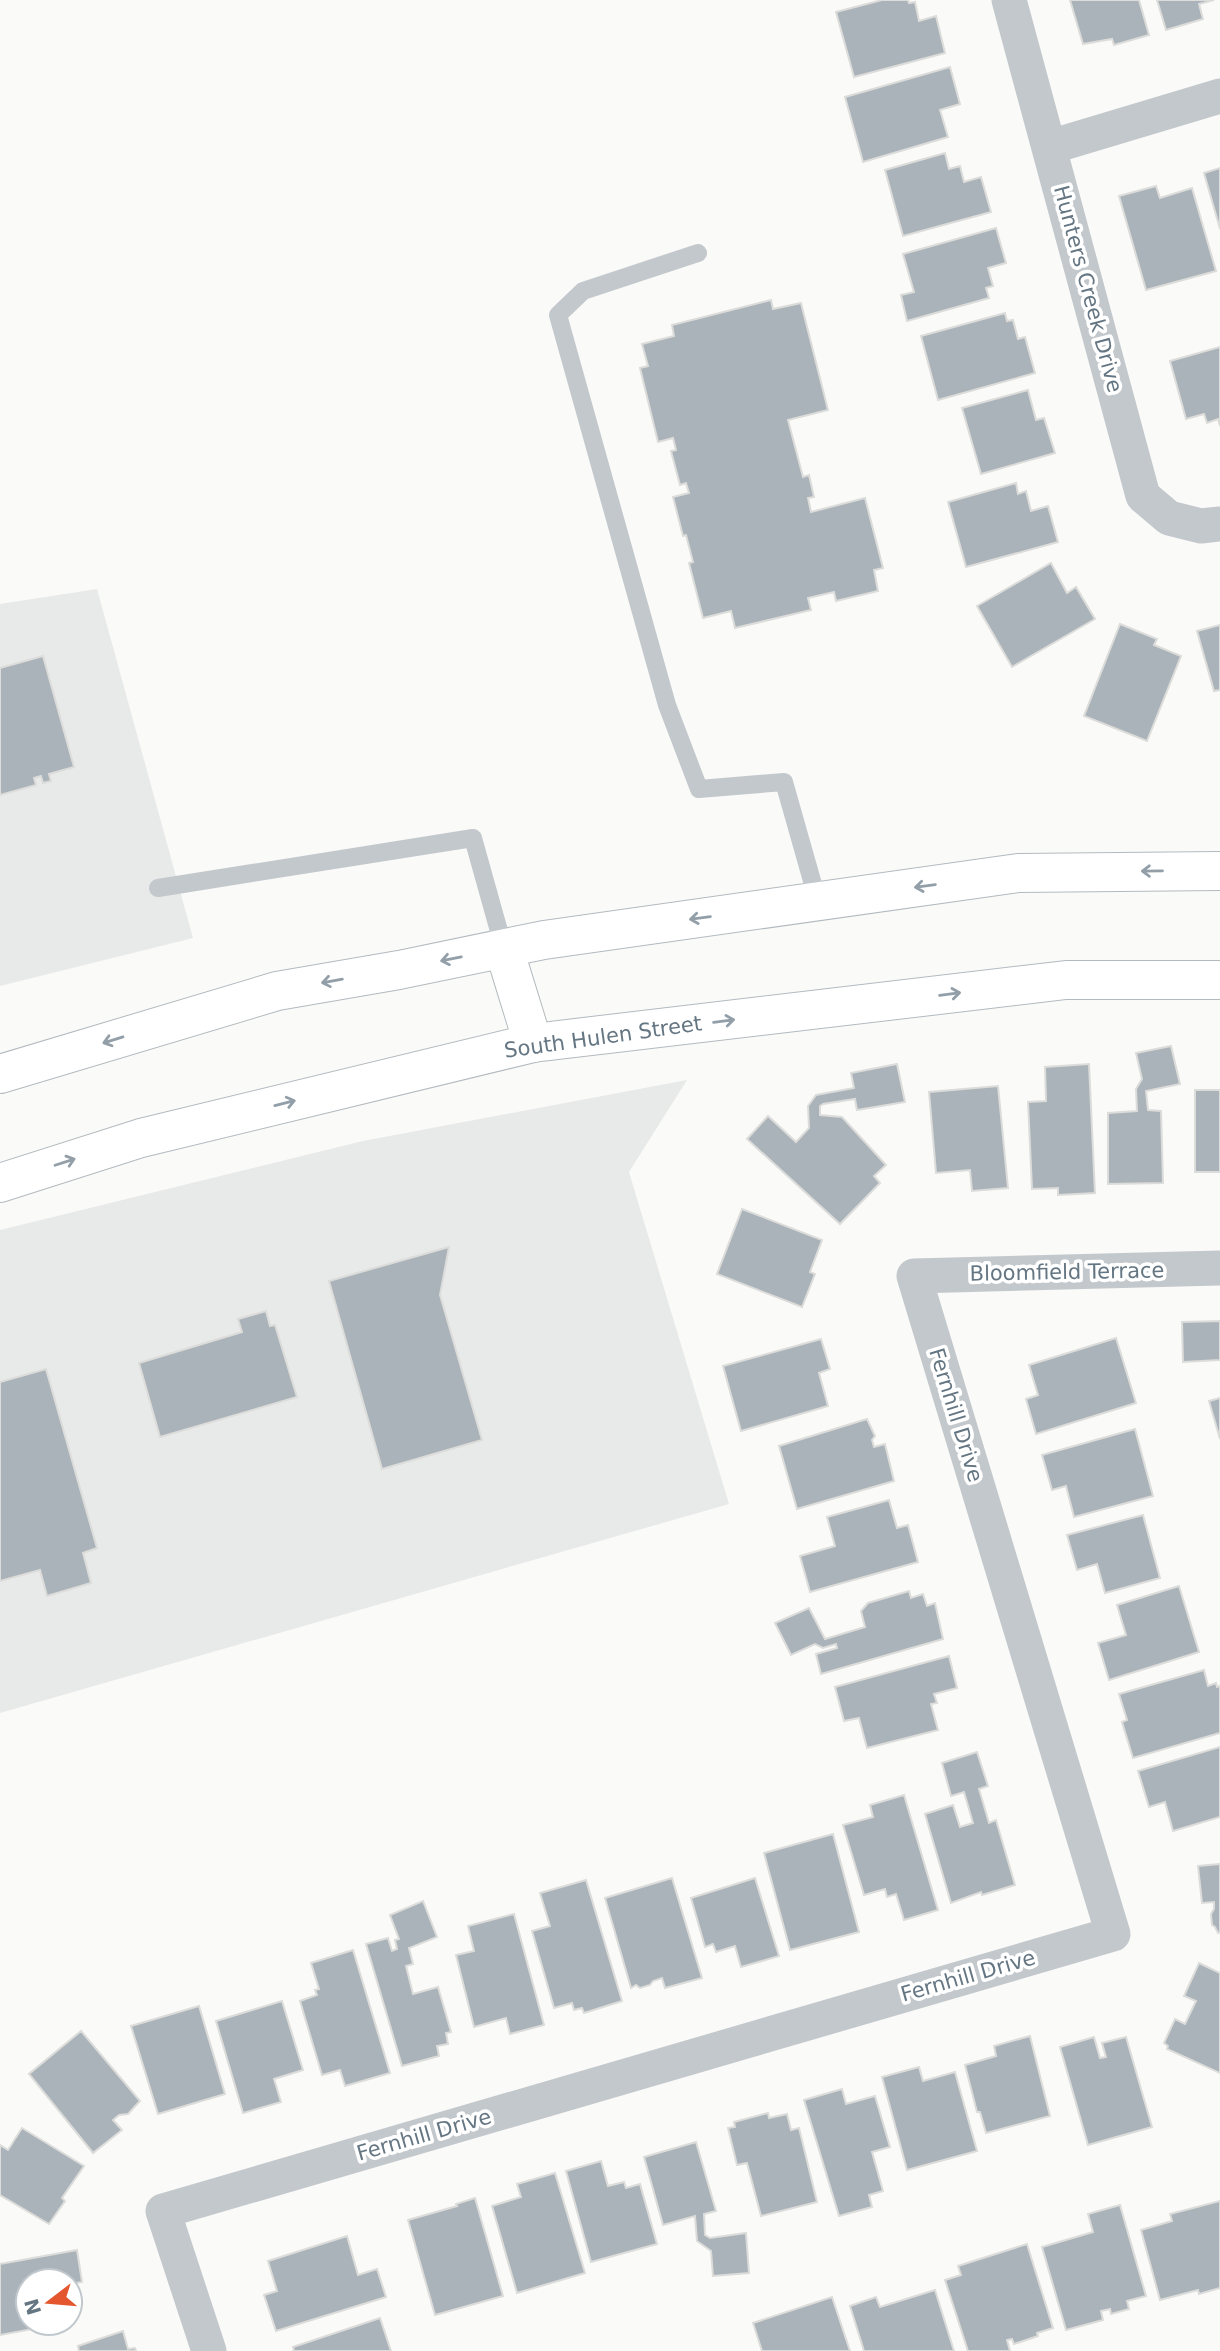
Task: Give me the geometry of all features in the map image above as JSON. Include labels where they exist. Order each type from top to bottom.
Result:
[{"type":"main road","points":[[0,1074],[277,991],[544,940],[1018,873],[1220,870]]},
{"type":"main road","points":[[504,949],[533,1043]]},
{"type":"main road","name":"South Hulen Street","points":[[0,1183],[141,1138],[533,1043],[1066,980],[1220,980]]},
{"type":"street","name":"Hunters Creek Drive","points":[[1009,0],[1143,496],[1169,518],[1201,526],[1220,524]]},
{"type":"street","points":[[1050,147],[1220,96]]},
{"type":"street","name":"Bloomfield Terrace","points":[[914,1276],[1220,1268]]},
{"type":"street","name":"Fernhill Drive","points":[[209,2351],[163,2211],[1113,1934],[914,1276]]},
{"type":"lane","points":[[698,253],[583,290],[558,315],[667,705],[699,789],[784,782],[818,902]]},
{"type":"lane","points":[[158,888],[473,838],[504,949]]},
{"type":"shaded area","points":[[97,589],[193,938],[0,986],[0,604]]},
{"type":"shaded area","points":[[687,1080],[629,1172],[729,1504],[0,1713],[0,1230],[363,1141]]},
{"type":"building","points":[[882,0],[915,2],[919,21],[936,16],[945,53],[854,77],[836,12]]},
{"type":"building","points":[[1070,0],[1139,0],[1149,35],[1114,45],[1112,39],[1083,44]]},
{"type":"building","points":[[1157,0],[1214,0],[1199,4],[1203,19],[1166,30]]},
{"type":"building","points":[[950,67],[960,104],[940,110],[948,137],[863,162],[845,97]]},
{"type":"building","points":[[945,153],[949,169],[960,166],[964,182],[981,177],[991,212],[903,236],[885,170]]},
{"type":"building","points":[[1220,168],[1220,229],[1204,173]]},
{"type":"building","points":[[1156,186],[1160,198],[1192,188],[1216,271],[1146,290],[1119,196]]},
{"type":"building","points":[[996,228],[1006,263],[988,268],[993,286],[986,288],[989,298],[907,321],[901,295],[914,292],[903,254]]},
{"type":"building","points":[[771,300],[773,309],[801,303],[828,410],[788,420],[803,477],[809,475],[814,497],[808,498],[811,512],[865,498],[883,568],[874,570],[878,591],[836,601],[834,592],[808,598],[811,610],[735,628],[731,611],[703,618],[689,563],[693,562],[673,497],[689,493],[686,483],[680,485],[671,451],[676,450],[673,438],[658,442],[640,368],[648,366],[642,344],[674,336],[672,325]]},
{"type":"building","points":[[1005,313],[1007,321],[1013,320],[1018,339],[1025,337],[1035,373],[938,400],[921,336]]},
{"type":"building","points":[[1220,347],[1220,426],[1218,419],[1207,423],[1204,414],[1186,419],[1170,361]]},
{"type":"building","points":[[1028,390],[1036,420],[1044,418],[1055,453],[981,474],[962,408]]},
{"type":"building","points":[[1016,483],[1018,494],[1026,491],[1031,511],[1048,506],[1058,542],[966,567],[948,502]]},
{"type":"building","points":[[1051,563],[1067,593],[1076,587],[1095,619],[1012,667],[977,606]]},
{"type":"building","points":[[1120,624],[1157,639],[1154,645],[1181,656],[1147,741],[1084,716]]},
{"type":"building","points":[[1220,625],[1220,690],[1214,691],[1197,631]]},
{"type":"building","points":[[43,656],[74,767],[49,774],[51,781],[43,783],[41,776],[34,778],[36,785],[0,795],[0,668]]},
{"type":"building","points":[[1171,1046],[1180,1084],[1146,1091],[1148,1110],[1161,1111],[1163,1183],[1108,1184],[1108,1113],[1137,1111],[1136,1089],[1142,1079],[1136,1053]]},
{"type":"building","points":[[897,1064],[905,1102],[857,1110],[855,1099],[820,1106],[820,1115],[842,1117],[886,1165],[874,1176],[880,1183],[840,1224],[747,1139],[768,1116],[796,1142],[809,1128],[808,1106],[816,1095],[854,1088],[851,1073]]},
{"type":"building","points":[[1089,1064],[1095,1193],[1058,1195],[1058,1188],[1032,1189],[1028,1102],[1046,1101],[1045,1067]]},
{"type":"building","points":[[998,1086],[1008,1188],[972,1191],[970,1170],[936,1173],[929,1092]]},
{"type":"building","points":[[1195,1090],[1220,1090],[1220,1172],[1195,1172]]},
{"type":"building","points":[[742,1209],[822,1240],[810,1272],[815,1274],[802,1307],[717,1274]]},
{"type":"building","points":[[449,1247],[440,1295],[482,1440],[382,1469],[329,1281]]},
{"type":"building","points":[[266,1311],[270,1326],[275,1325],[297,1397],[160,1437],[139,1363],[242,1332],[238,1319]]},
{"type":"building","points":[[1220,1321],[1220,1360],[1183,1362],[1182,1322]]},
{"type":"building","points":[[1116,1338],[1136,1403],[1036,1434],[1026,1399],[1038,1395],[1029,1365]]},
{"type":"building","points":[[821,1339],[830,1369],[819,1373],[828,1406],[741,1431],[723,1366]]},
{"type":"building","points":[[46,1369],[97,1548],[83,1553],[91,1583],[47,1596],[40,1570],[0,1581],[0,1382]]},
{"type":"building","points":[[1220,1398],[1220,1439],[1209,1401]]},
{"type":"building","points":[[867,1419],[875,1436],[872,1440],[874,1447],[885,1444],[894,1481],[797,1509],[779,1446]]},
{"type":"building","points":[[1135,1429],[1153,1496],[1074,1517],[1066,1486],[1052,1490],[1042,1455]]},
{"type":"building","points":[[889,1500],[897,1528],[908,1525],[918,1562],[810,1592],[800,1556],[835,1546],[827,1517]]},
{"type":"building","points":[[1143,1515],[1160,1578],[1105,1593],[1097,1564],[1077,1570],[1067,1535]]},
{"type":"building","points":[[1179,1586],[1199,1652],[1109,1680],[1098,1643],[1126,1635],[1117,1605]]},
{"type":"building","points":[[909,1591],[911,1598],[923,1594],[927,1606],[935,1603],[943,1639],[821,1674],[816,1654],[837,1648],[836,1644],[823,1648],[815,1644],[791,1655],[775,1623],[809,1608],[825,1639],[865,1627],[861,1611],[868,1603]]},
{"type":"building","points":[[949,1656],[957,1688],[934,1694],[937,1703],[931,1704],[938,1730],[867,1748],[859,1718],[844,1721],[835,1687]]},
{"type":"building","points":[[1204,1670],[1208,1686],[1216,1683],[1217,1687],[1220,1686],[1220,1733],[1133,1758],[1122,1722],[1127,1720],[1119,1694]]},
{"type":"building","points":[[1220,1747],[1220,1817],[1173,1831],[1165,1802],[1149,1807],[1138,1771]]},
{"type":"building","points":[[977,1752],[988,1786],[979,1789],[989,1823],[996,1820],[1015,1885],[982,1895],[981,1892],[951,1903],[925,1814],[953,1805],[960,1827],[973,1823],[964,1792],[951,1796],[942,1763]]},
{"type":"building","points":[[904,1795],[938,1910],[904,1920],[896,1894],[887,1897],[885,1889],[864,1895],[843,1825],[873,1817],[870,1805]]},
{"type":"building","points":[[833,1834],[859,1932],[790,1950],[764,1853]]},
{"type":"building","points":[[1220,1864],[1218,1933],[1212,1925],[1214,1902],[1202,1903],[1198,1866]]},
{"type":"building","points":[[672,1878],[702,1978],[665,1988],[662,1978],[650,1985],[640,1988],[636,1985],[631,1988],[605,1898]]},
{"type":"building","points":[[755,1878],[779,1956],[741,1967],[735,1946],[716,1952],[713,1944],[705,1947],[691,1898]]},
{"type":"building","points":[[586,1880],[622,2001],[584,2013],[582,2008],[574,2010],[572,2003],[554,2008],[532,1931],[550,1926],[540,1893]]},
{"type":"building","points":[[423,1901],[437,1937],[409,1948],[413,1964],[406,1966],[413,1994],[438,1987],[451,2032],[446,2033],[448,2044],[437,2046],[439,2056],[402,2066],[366,1944],[388,1938],[392,1951],[397,1949],[395,1940],[399,1939],[390,1915]]},
{"type":"building","points":[[514,1914],[544,2025],[510,2034],[506,2018],[474,2027],[456,1955],[474,1951],[468,1926]]},
{"type":"building","points":[[353,1950],[390,2073],[345,2086],[340,2070],[322,2075],[300,2001],[317,1995],[315,1990],[319,1989],[311,1963]]},
{"type":"building","points":[[1199,1963],[1220,1973],[1220,2073],[1167,2049],[1168,2046],[1164,2043],[1175,2019],[1185,2024],[1196,2001],[1184,1996]]},
{"type":"building","points":[[282,2001],[303,2070],[274,2079],[281,2102],[243,2113],[216,2021]]},
{"type":"building","points":[[199,2006],[225,2094],[158,2114],[131,2026]]},
{"type":"building","points":[[81,2031],[140,2101],[128,2114],[119,2115],[113,2120],[122,2130],[93,2153],[29,2074]]},
{"type":"building","points":[[1030,2036],[1050,2116],[986,2133],[980,2112],[977,2112],[965,2065],[996,2056],[994,2046]]},
{"type":"building","points":[[1094,2037],[1100,2058],[1106,2057],[1102,2043],[1126,2037],[1152,2127],[1088,2145],[1060,2047]]},
{"type":"building","points":[[919,2067],[923,2081],[955,2072],[977,2151],[907,2170],[882,2077]]},
{"type":"building","points":[[842,2089],[846,2104],[875,2096],[890,2147],[872,2152],[883,2191],[869,2195],[872,2207],[839,2216],[804,2100]]},
{"type":"building","points":[[768,2113],[769,2118],[787,2114],[791,2130],[799,2128],[817,2202],[761,2216],[747,2163],[737,2165],[728,2128],[735,2127],[734,2122]]},
{"type":"building","points":[[22,2128],[84,2166],[62,2198],[65,2201],[49,2224],[0,2195],[0,2145],[8,2150]]},
{"type":"building","points":[[696,2142],[716,2211],[704,2214],[705,2235],[710,2238],[746,2233],[749,2273],[713,2276],[711,2251],[697,2241],[695,2216],[663,2225],[644,2157]]},
{"type":"building","points":[[601,2161],[608,2186],[624,2182],[626,2188],[640,2184],[657,2244],[591,2262],[566,2171]]},
{"type":"building","points":[[555,2173],[585,2273],[517,2293],[492,2206],[521,2197],[517,2184]]},
{"type":"building","points":[[475,2198],[503,2296],[435,2315],[408,2220]]},
{"type":"building","points":[[1220,2201],[1220,2288],[1199,2294],[1198,2290],[1160,2300],[1141,2230],[1172,2221],[1170,2214]]},
{"type":"building","points":[[1120,2205],[1146,2296],[1127,2301],[1129,2309],[1111,2314],[1110,2309],[1101,2311],[1103,2320],[1066,2330],[1042,2247],[1093,2232],[1088,2214]]},
{"type":"building","points":[[347,2236],[358,2275],[377,2269],[386,2297],[276,2331],[264,2295],[277,2291],[268,2261]]},
{"type":"building","points":[[1027,2244],[1053,2328],[1014,2344],[1012,2339],[1007,2340],[1010,2351],[968,2351],[945,2280],[961,2275],[958,2266]]},
{"type":"building","points":[[77,2250],[80,2267],[14,2267],[14,2332],[0,2335],[0,2264]]},
{"type":"building","points":[[935,2290],[954,2351],[864,2351],[850,2306],[876,2297],[880,2307]]},
{"type":"building","points":[[832,2297],[850,2351],[762,2351],[753,2323]]},
{"type":"building","points":[[380,2318],[391,2351],[294,2351],[293,2347]]},
{"type":"building","points":[[123,2331],[128,2349],[135,2348],[136,2351],[79,2351],[78,2346]]}]
